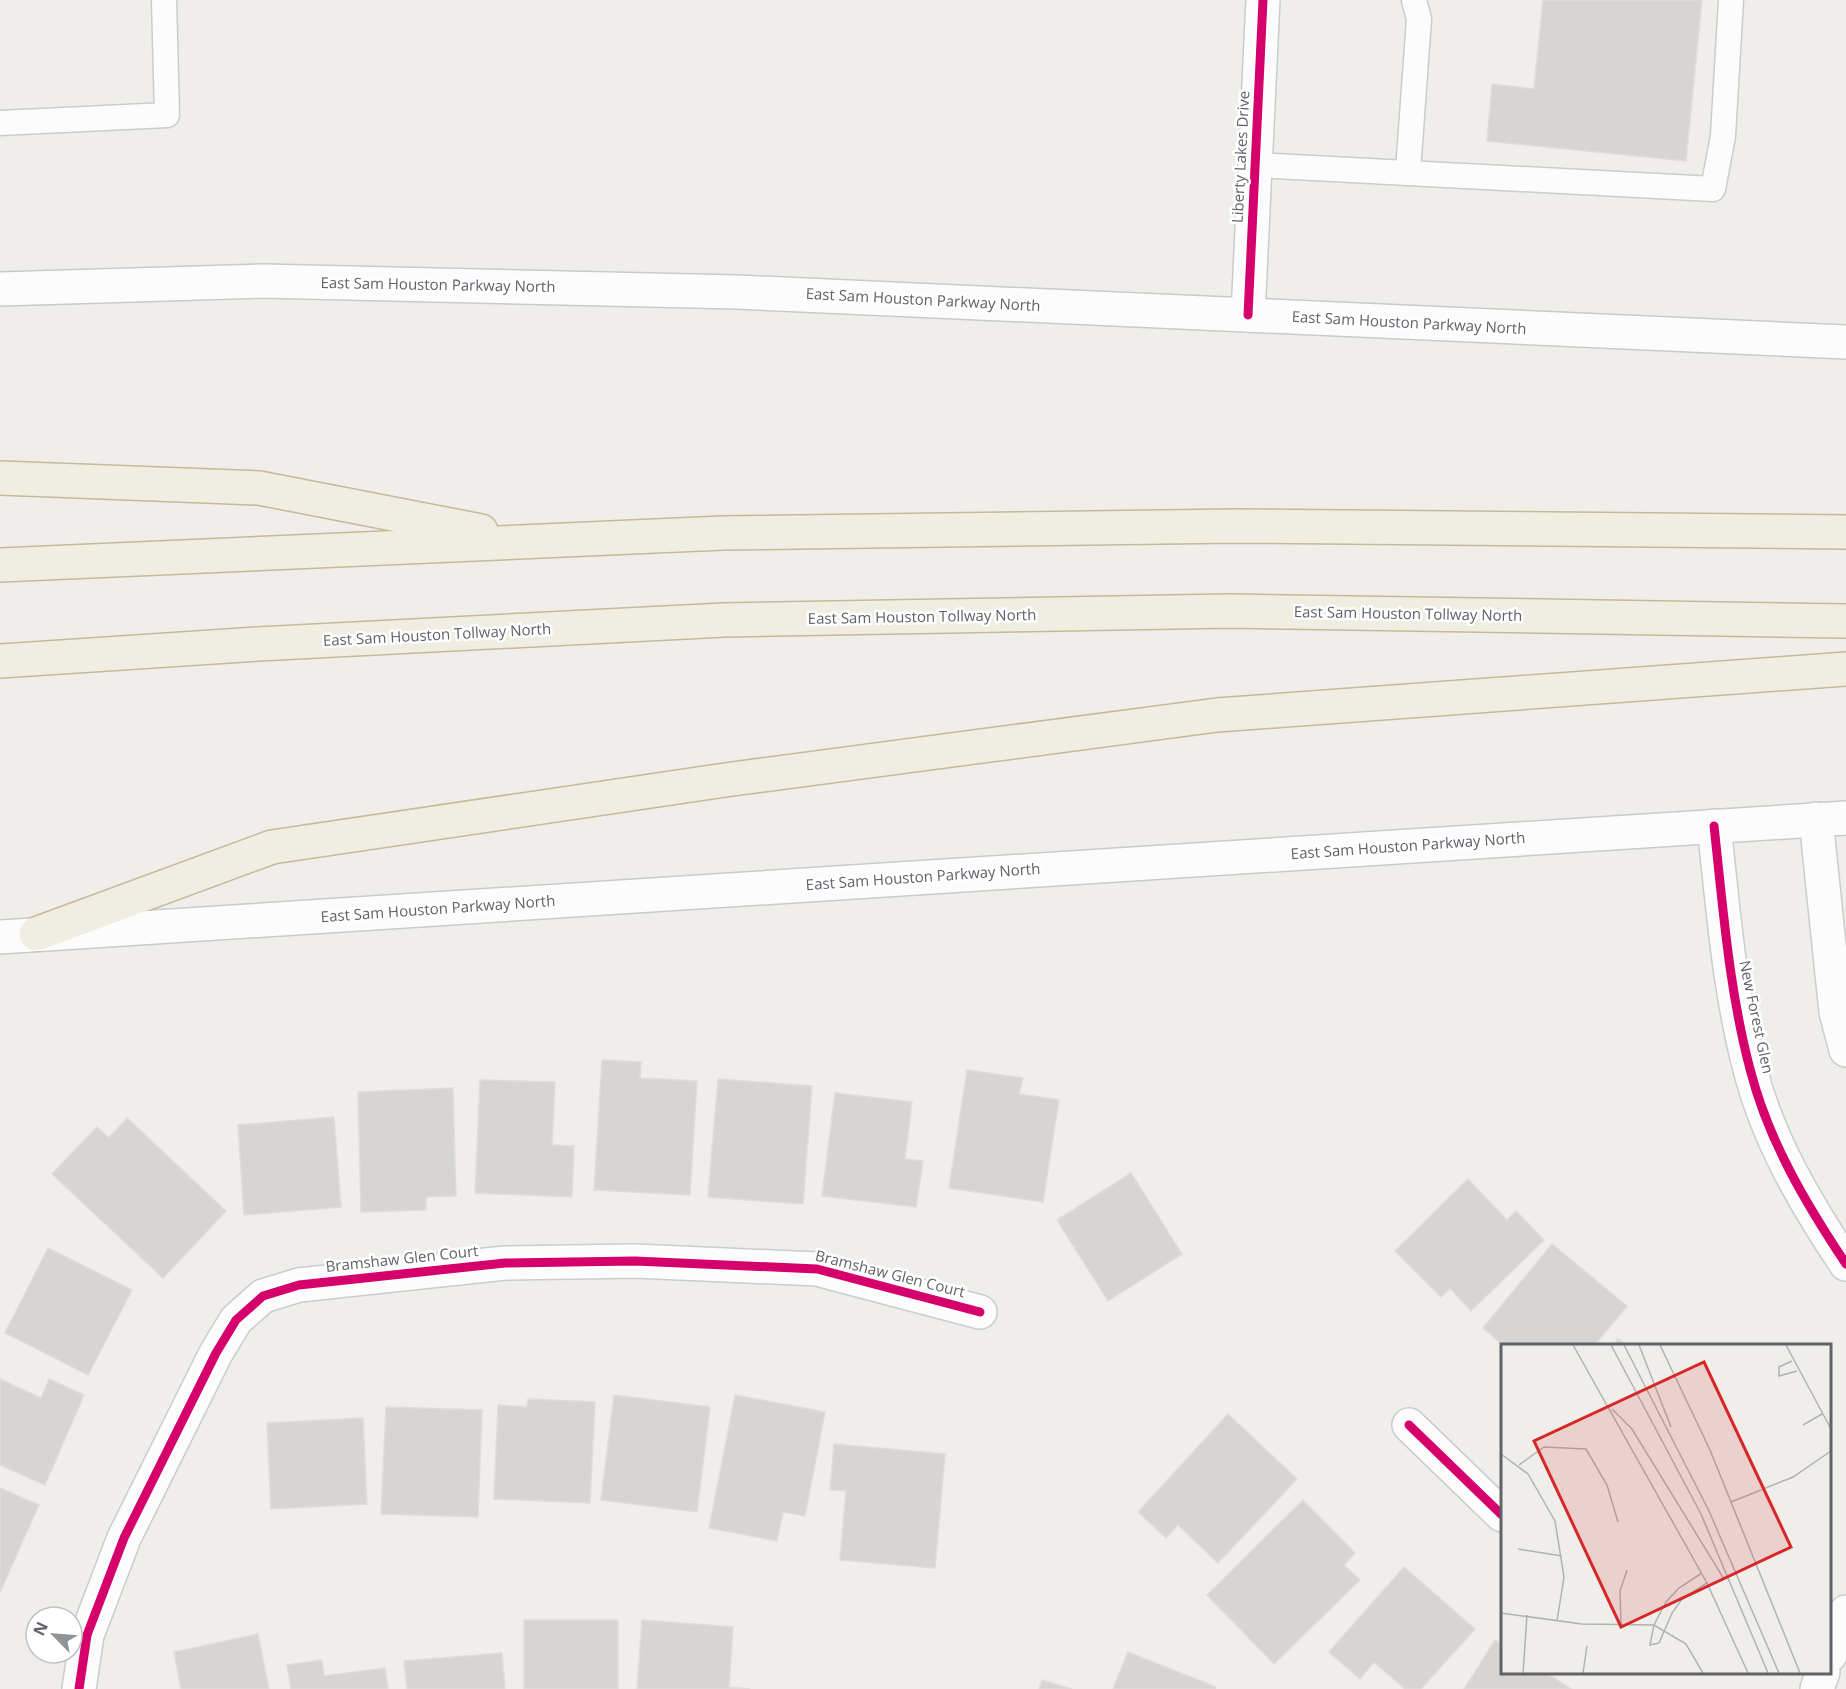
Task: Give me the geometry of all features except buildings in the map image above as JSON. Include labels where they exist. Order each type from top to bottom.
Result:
[{"type":"highway","points":[[0,478],[259,488],[533,541]]},
{"type":"highway","points":[[0,565],[723,533],[1235,526],[1846,532]]},
{"type":"highway","name":"East Sam Houston Tollway North","points":[[0,661],[258,644],[724,620],[1230,611],[1846,621]]},
{"type":"highway","points":[[36,933],[272,846],[744,778],[1217,715],[1846,669]]},
{"type":"main road","name":"Liberty Lakes Drive","points":[[1248,315],[1263,0]]},
{"type":"main road","name":"East Sam Houston Parkway North","points":[[0,289],[263,281],[737,292],[1846,342]]},
{"type":"main road","name":"East Sam Houston Parkway North","points":[[0,937],[1831,819]]},
{"type":"main road","points":[[1831,819],[1836,1012],[1846,1050]]},
{"type":"main road","name":"New Forest Glen","points":[[1714,826],[1732,984],[1750,1071],[1781,1154],[1821,1226],[1846,1264]]},
{"type":"main road","name":"Bramshaw Glen Court","points":[[80,1689],[87,1635],[124,1538],[216,1353],[236,1320],[263,1296],[299,1285],[505,1263],[635,1261],[817,1269],[980,1312]]},
{"type":"main road","points":[[1409,1425],[1501,1513]]},
{"type":"main road","points":[[1831,1650],[1846,1612]]},
{"type":"lane","points":[[0,123],[167,115],[164,0]]},
{"type":"lane","points":[[1408,171],[1419,19],[1414,0]]},
{"type":"lane","points":[[1255,165],[1408,171],[1713,189],[1723,136],[1731,0]]},
{"type":"cycle path","points":[[1248,315],[1263,0]]},
{"type":"cycle path","points":[[1714,826],[1732,979],[1750,1069],[1767,1121],[1790,1171],[1846,1264]]},
{"type":"cycle path","points":[[79,1689],[87,1635],[124,1538],[216,1353],[236,1320],[263,1296],[299,1285],[505,1263],[635,1261],[817,1269],[980,1312]]},
{"type":"cycle path","points":[[1409,1425],[1501,1514]]}]
